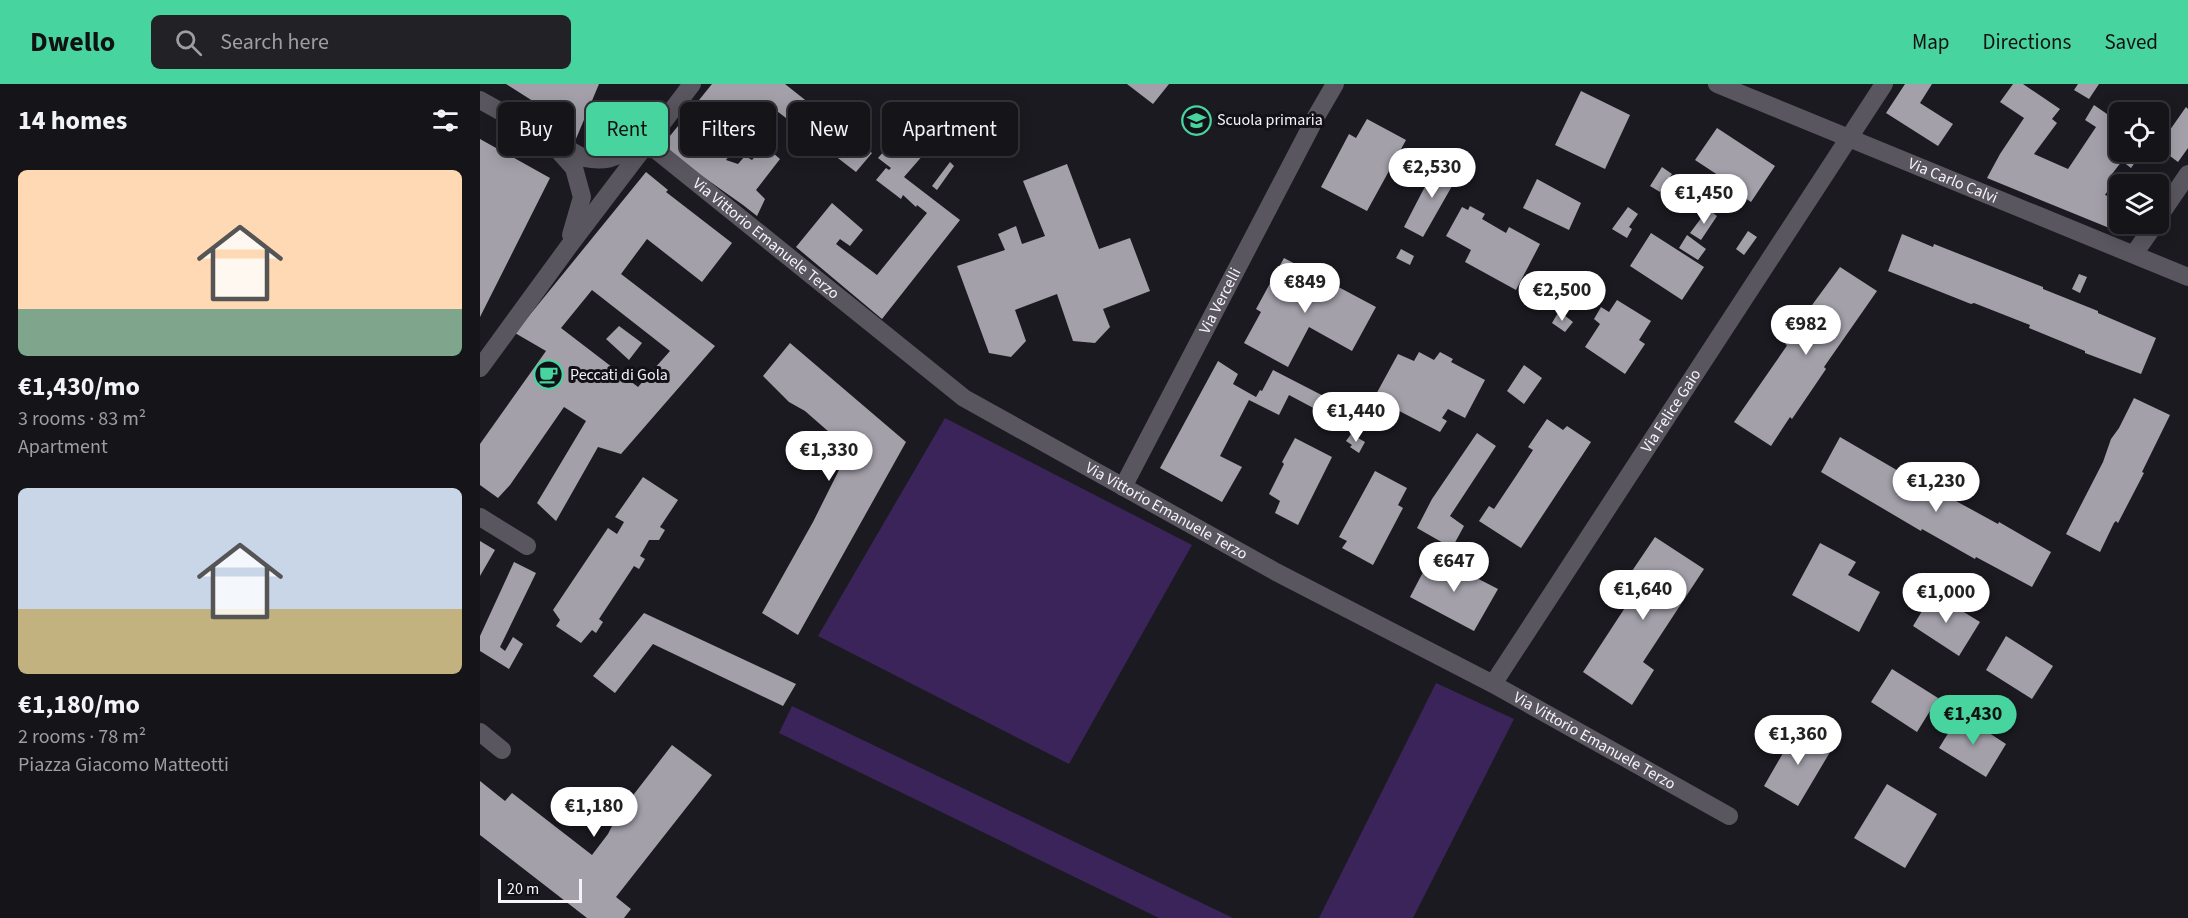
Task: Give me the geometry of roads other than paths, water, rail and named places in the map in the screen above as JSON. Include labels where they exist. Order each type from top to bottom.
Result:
[{"type":"street","points":[[668,114],[692,84]]},
{"type":"street","name":"Via Vercelli","points":[[1123,488],[1335,84]]},
{"type":"street","name":"Via Carlo Calvi","points":[[1717,84],[2188,277]]},
{"type":"street","name":"Via Felice Gaio","points":[[1493,684],[1884,84]]},
{"type":"street","points":[[480,100],[498,110]]},
{"type":"street","points":[[574,153],[584,158],[601,161],[618,156]]},
{"type":"street","points":[[563,156],[574,168],[582,197],[568,246]]},
{"type":"street","points":[[480,368],[636,156]]},
{"type":"street","name":"Via Vittorio Emanuele Terzo","points":[[663,156],[964,398],[1276,572],[1493,684],[1729,816]]},
{"type":"street","points":[[2169,202],[2188,174]]},
{"type":"street","points":[[2134,254],[2148,234]]},
{"type":"street","points":[[480,517],[527,546]]},
{"type":"street","points":[[480,732],[502,750]]},
{"type":"place","name":"Scuola primaria","points":[[1196,120]]},
{"type":"place","name":"Peccati di Gola","points":[[549,375]]}]
